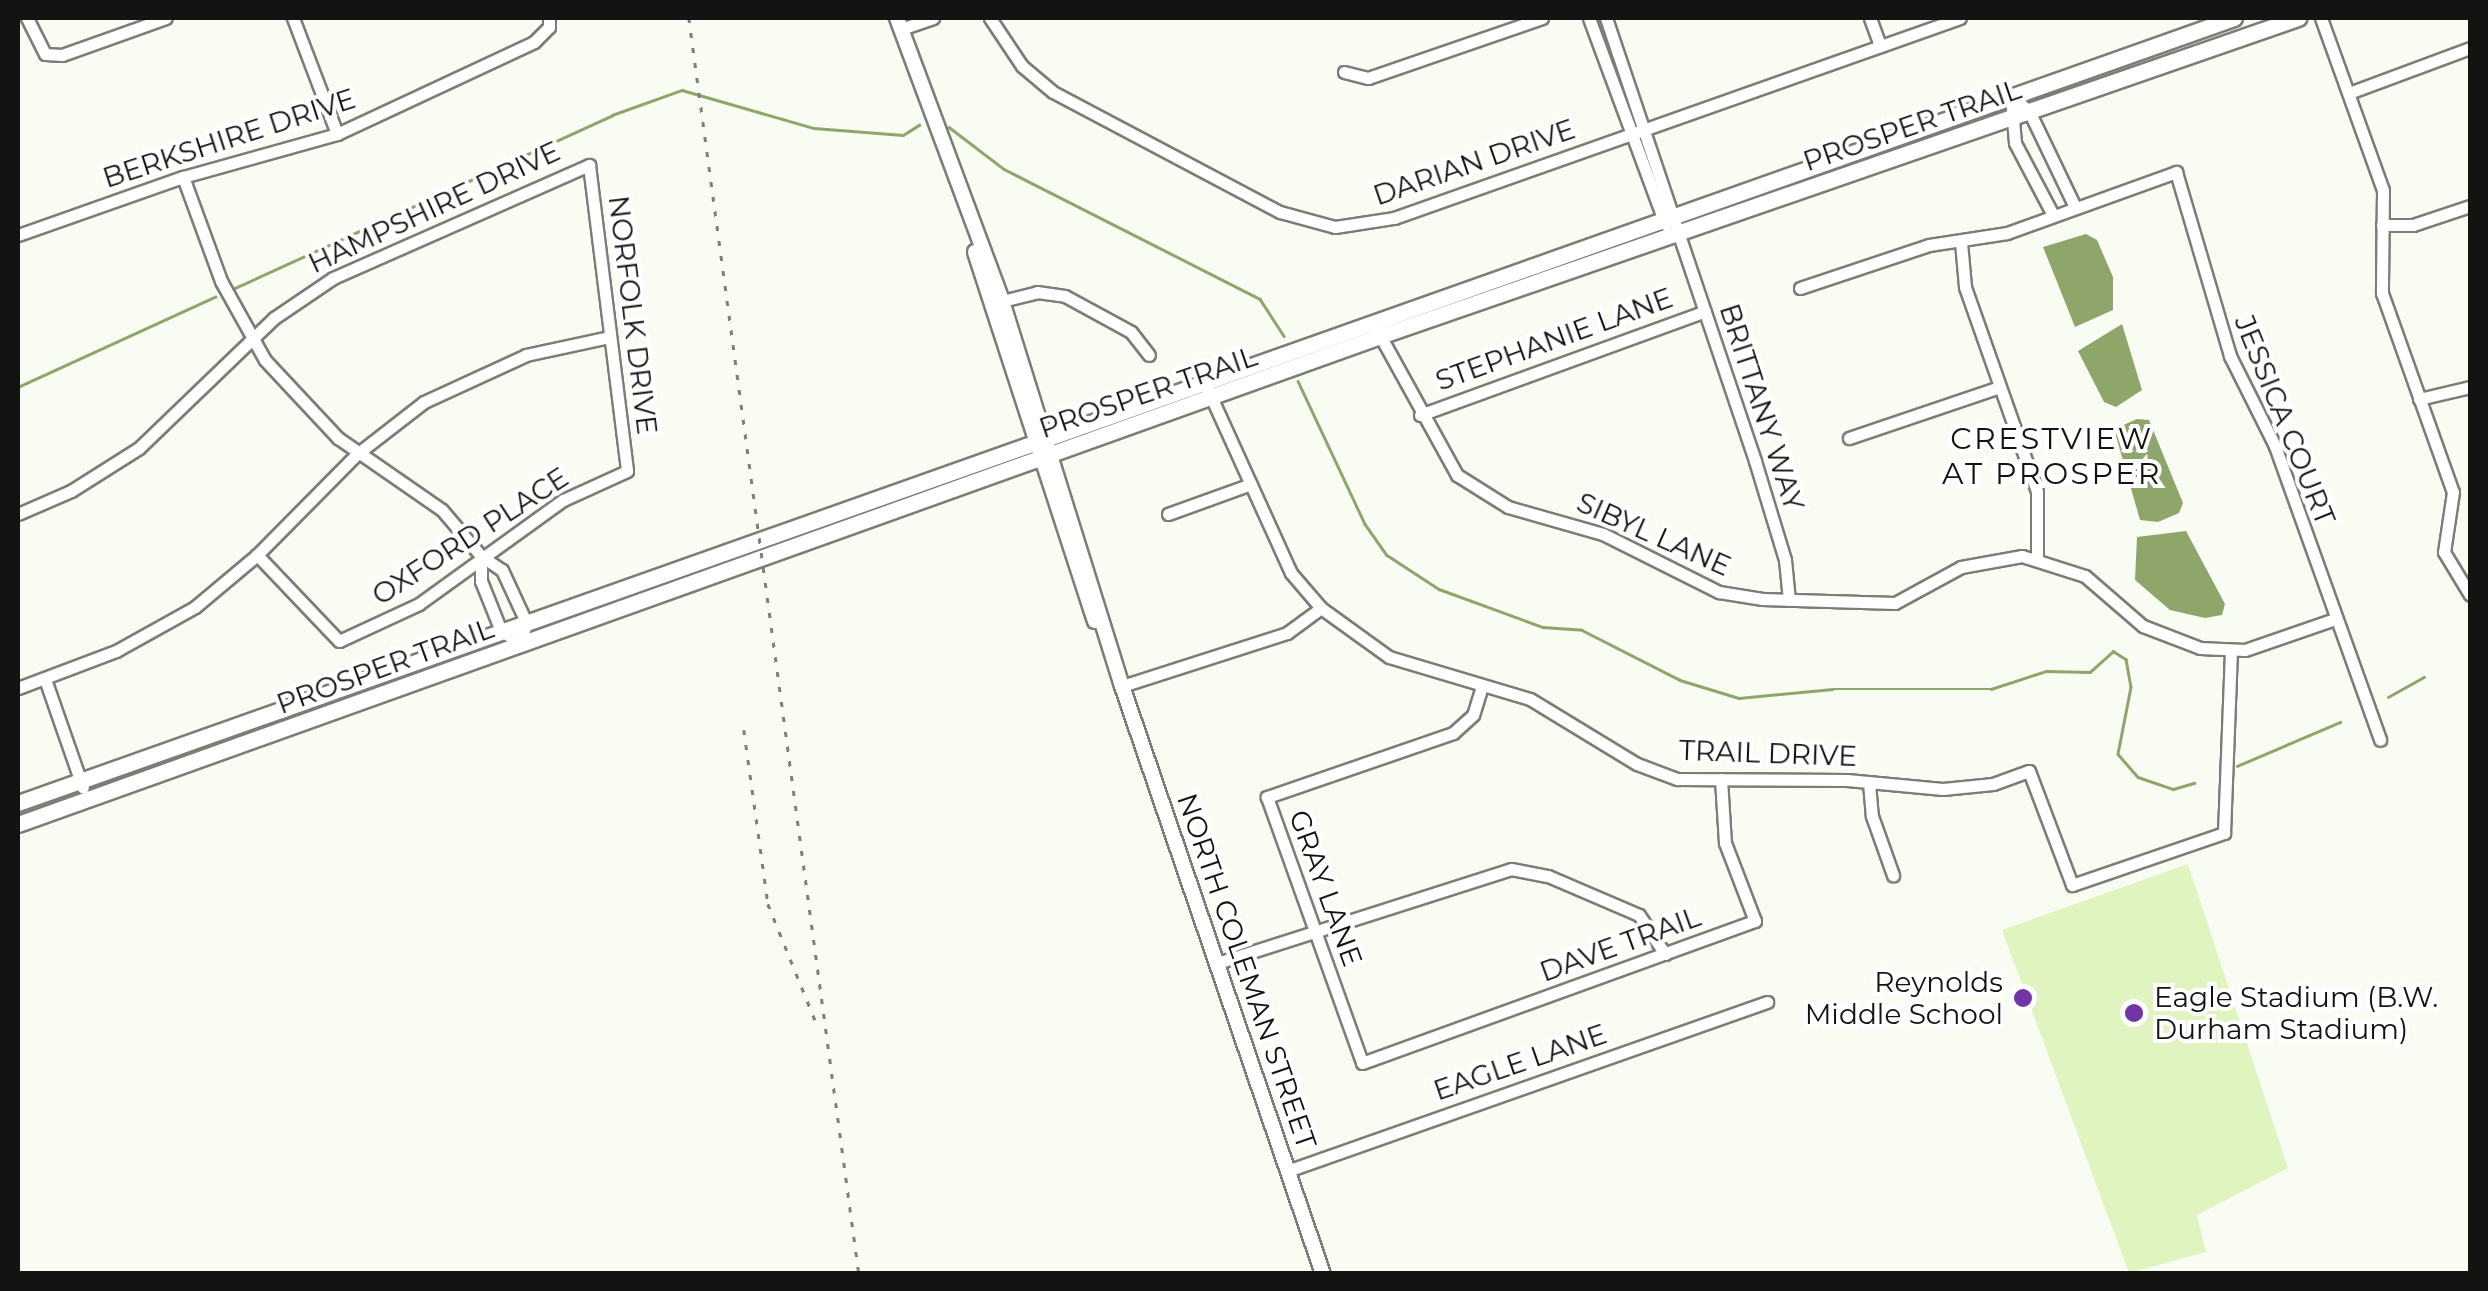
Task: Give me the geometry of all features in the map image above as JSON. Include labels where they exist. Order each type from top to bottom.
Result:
[{"type":"main road","name":"PROSPER TRAIL","points":[[18,824],[522,643],[1045,446],[1204,379],[2234,18]]},
{"type":"main road","name":"PROSPER TRAIL","points":[[18,804],[526,622],[1045,446],[1210,396],[2298,18]]},
{"type":"main road","points":[[299,705],[305,723]]},
{"type":"street","points":[[27,18],[45,54],[62,55],[166,18]]},
{"type":"street","points":[[292,18],[337,134]]},
{"type":"street","name":"BERKSHIRE DRIVE","points":[[18,236],[183,177],[337,134],[534,42],[549,28],[549,18]]},
{"type":"street","points":[[900,23],[933,18]]},
{"type":"street","name":"DARIAN DRIVE","points":[[990,18],[1022,66],[1053,92],[1280,212],[1318,225],[1394,218],[1960,18]]},
{"type":"street","points":[[1344,72],[1368,78],[1542,18]]},
{"type":"street","name":"BRITTANY WAY","points":[[1589,18],[1658,218],[1674,233]]},
{"type":"street","name":"BRITTANY WAY","points":[[1606,18],[1675,212],[1674,233],[1705,311],[1785,560],[1788,600]]},
{"type":"street","points":[[1870,18],[1880,46]]},
{"type":"street","points":[[2321,18],[2382,190],[2382,293],[2454,502],[2444,552],[2470,595]]},
{"type":"street","name":"NORTH COLEMAN STREET","points":[[900,23],[1323,1274]]},
{"type":"street","points":[[2349,93],[2470,48]]},
{"type":"street","points":[[1800,288],[1929,245],[1961,242],[2075,206],[2028,112],[2010,96]]},
{"type":"street","points":[[2010,96],[2009,118],[2053,215]]},
{"type":"street","name":"NORFOLK DRIVE","points":[[589,165],[627,472]]},
{"type":"street","name":"HAMPSHIRE DRIVE","points":[[18,514],[105,473],[166,425],[251,339],[358,264],[480,218],[561,172],[589,165]]},
{"type":"street","points":[[2038,183],[2059,172]]},
{"type":"street","name":"JESSICA COURT","points":[[2075,206],[2176,172],[2224,340],[2275,446],[2380,740]]},
{"type":"street","points":[[183,177],[214,264],[251,339],[297,398],[357,454],[442,510],[481,556],[502,570],[526,622],[522,643],[501,631],[482,581],[481,556]]},
{"type":"street","points":[[2382,225],[2413,225],[2470,206]]},
{"type":"street","name":"NORTH COLEMAN STREET","points":[[969,220],[1002,301],[1045,446]]},
{"type":"street","points":[[1961,242],[1966,286],[2036,491],[2037,558]]},
{"type":"street","points":[[1002,301],[1037,292],[1065,296],[1132,332],[1149,355]]},
{"type":"street","name":"STEPHANIE LANE","points":[[1420,414],[1705,311]]},
{"type":"street","name":"SIBYL LANE","points":[[1373,319],[1420,414],[1457,474],[1508,507],[1602,534],[1719,592],[1788,600],[1894,603],[1978,561],[2037,558],[2100,584],[2143,626],[2170,640],[2231,652],[2335,619]]},
{"type":"street","points":[[18,688],[174,620],[257,556],[357,454],[400,418],[475,375],[526,355],[609,337]]},
{"type":"street","name":"TRAIL DRIVE","points":[[1204,379],[1275,546],[1321,608],[1389,658],[1558,713],[1637,764],[1677,778],[1869,782],[1943,790],[1993,784],[2029,772],[2072,886],[2224,833],[2231,652]]},
{"type":"street","points":[[1848,438],[2000,386]]},
{"type":"street","points":[[2419,399],[2470,387]]},
{"type":"street","name":"OXFORD PLACE","points":[[257,556],[339,641],[419,604],[563,500],[627,472]]},
{"type":"street","points":[[1168,514],[1251,484]]},
{"type":"street","points":[[1122,686],[1287,633],[1321,608]]},
{"type":"street","points":[[44,679],[86,798]]},
{"type":"street","name":"GRAY LANE","points":[[1362,1064],[1267,798],[1453,733],[1473,715],[1482,686]]},
{"type":"street","name":"DAVE TRAIL","points":[[1362,1064],[1755,921],[1725,843],[1721,779]]},
{"type":"street","points":[[1869,782],[1872,816],[1893,874]]},
{"type":"street","points":[[1217,963],[1511,868],[1548,876],[1639,915],[1665,954]]},
{"type":"street","name":"EAGLE LANE","points":[[1290,1170],[1767,1002]]},
{"type":"shaded area","points":[[2086,234],[2097,240],[2113,277],[2113,310],[2075,327],[2043,247]]},
{"type":"shaded area","points":[[2122,324],[2142,390],[2116,407],[2104,402],[2078,351]]},
{"type":"shaded area","points":[[2137,419],[2149,420],[2183,503],[2179,513],[2158,522],[2140,520],[2114,429]]},
{"type":"shaded area","points":[[2186,531],[2225,604],[2222,615],[2205,618],[2170,610],[2135,580],[2137,537]]},
{"type":"shaded area","name":"Eagle Stadium (B.W. Durham Stadium)","points":[[2188,864],[2288,1168],[2197,1215],[2206,1252],[2129,1273],[2002,930]]},
{"type":"waterway","points":[[235,288],[612,115],[682,90],[814,128],[903,135],[919,125]]},
{"type":"waterway","points":[[949,127],[1004,169],[1260,299],[1284,336]]},
{"type":"waterway","points":[[18,387],[215,297]]},
{"type":"waterway","points":[[1298,381],[1365,524],[1387,555],[1439,589],[1543,627],[1582,630],[1680,680],[1739,698],[1833,689],[1991,689],[2046,671],[2090,672],[2113,651],[2126,659],[2131,687],[2118,754],[2138,777],[2173,789],[2194,783]]},
{"type":"waterway","points":[[2388,697],[2424,677]]},
{"type":"waterway","points":[[2237,766],[2340,722]]},
{"type":"railway","points":[[689,18],[859,1274]]},
{"type":"railway","points":[[744,730],[768,904],[818,1027]]},
{"type":"place","name":"Reynolds Middle School","points":[[2023,998]]},
{"type":"place","name":"Eagle Stadium (B.W. Durham Stadium)","points":[[2134,1013]]},
{"type":"district","name":"CRESTVIEW AT PROSPER","points":[[2052,456]]}]
